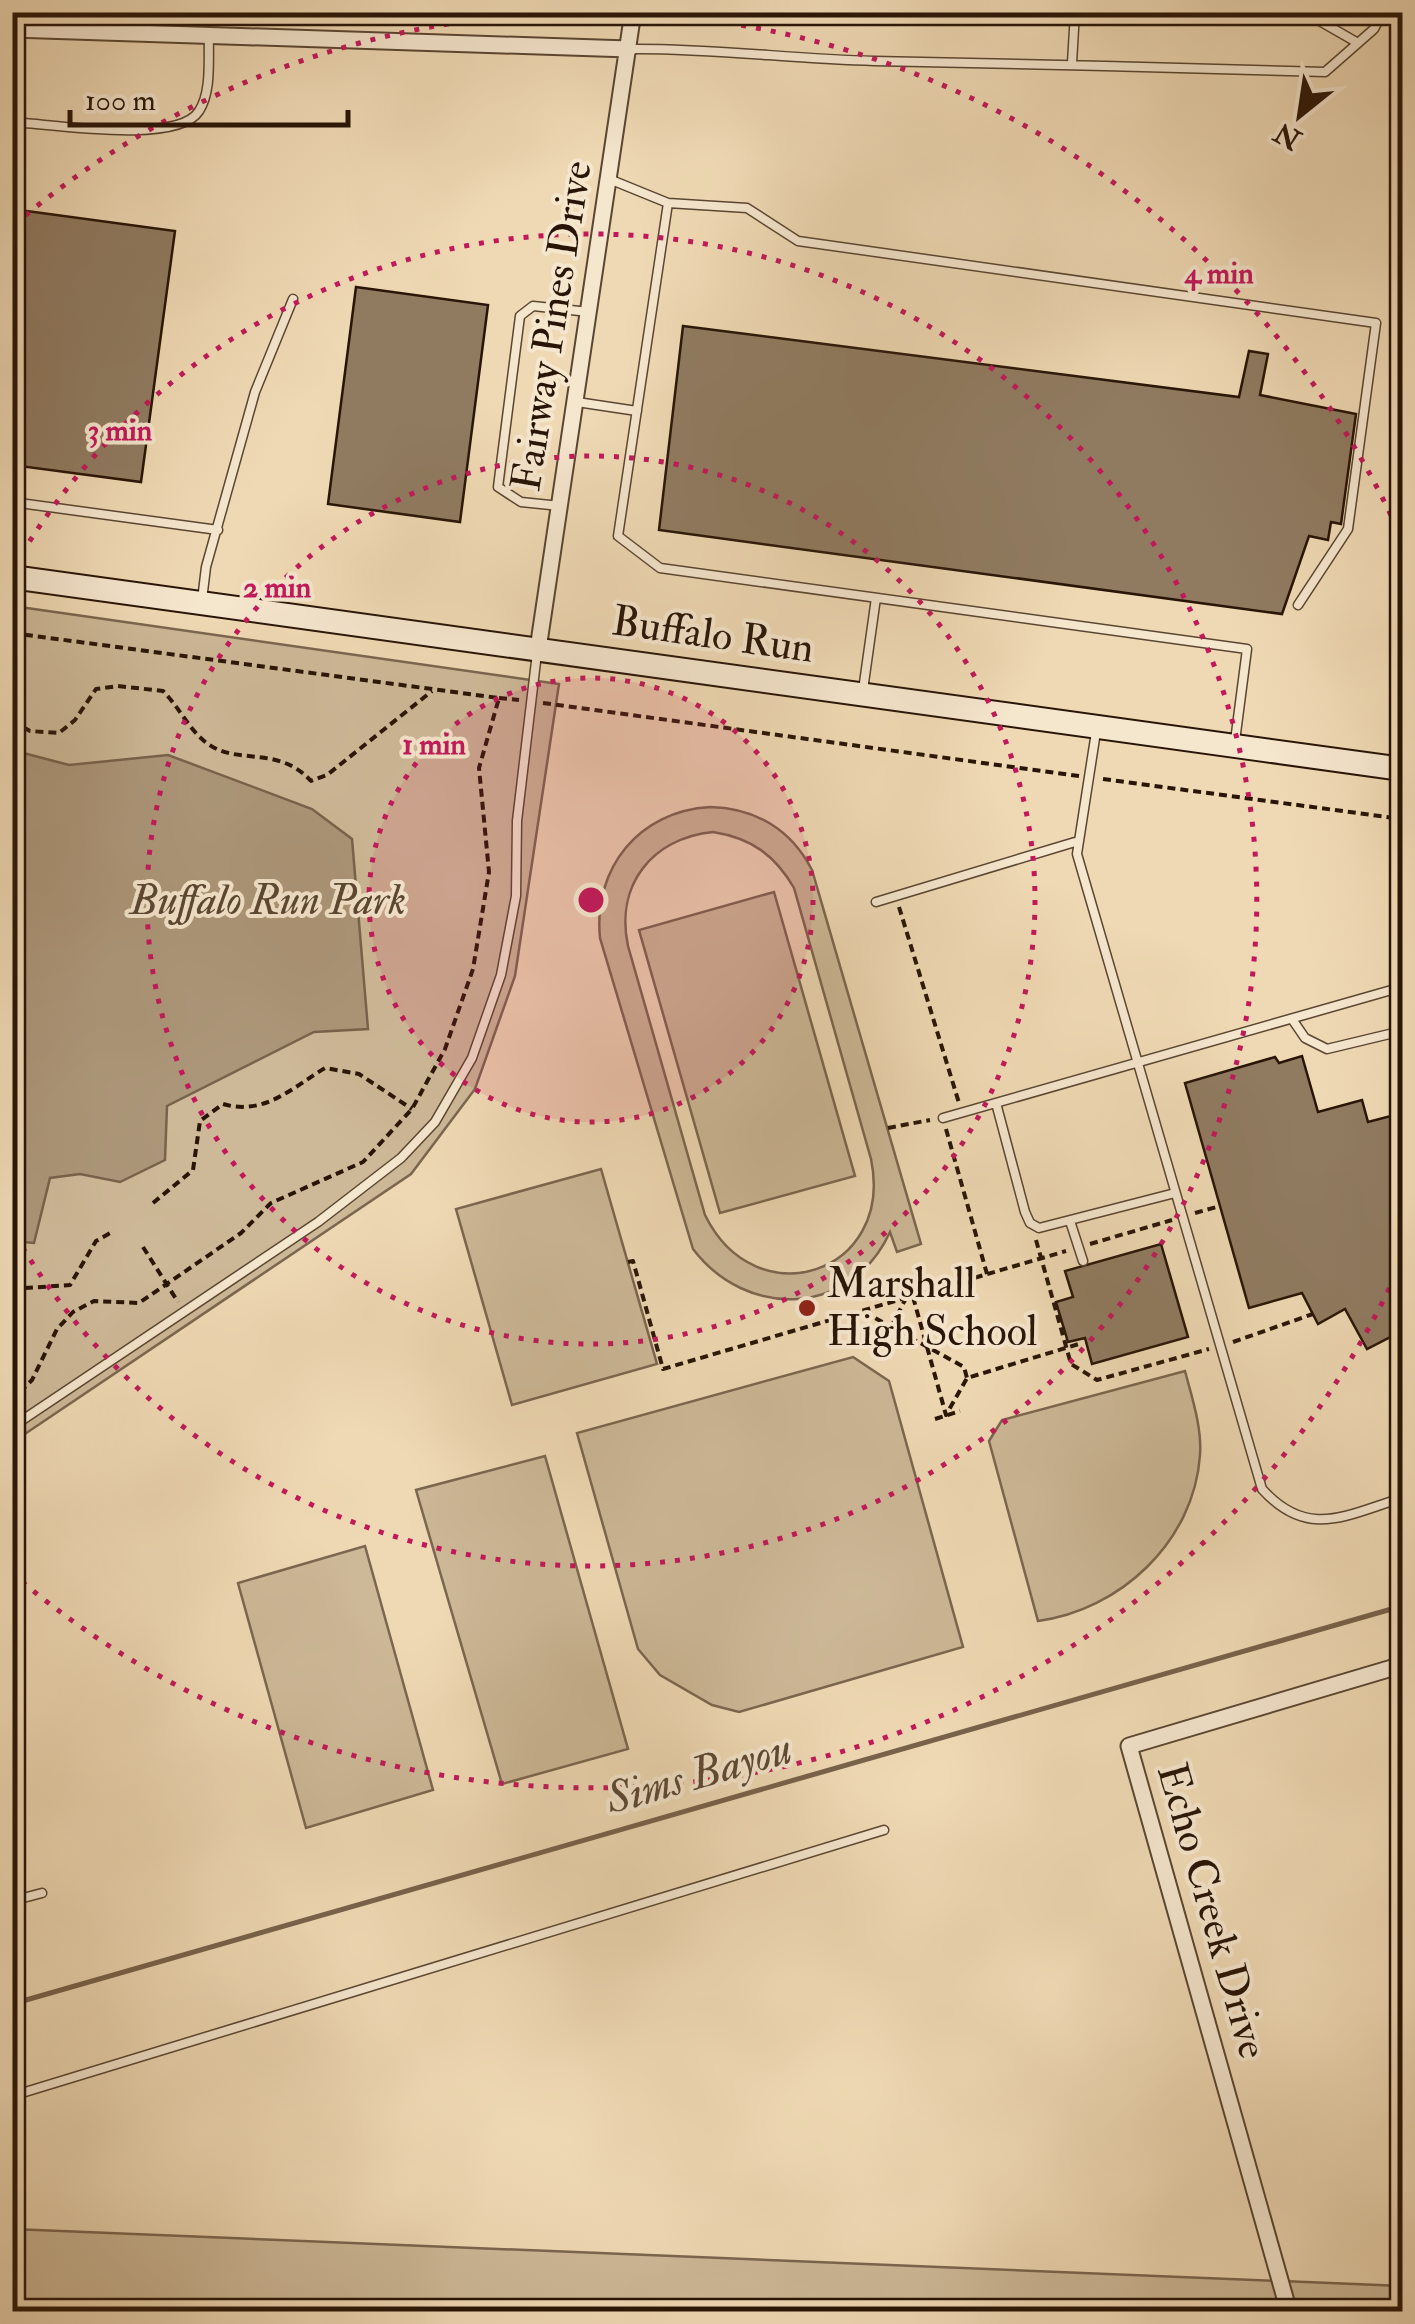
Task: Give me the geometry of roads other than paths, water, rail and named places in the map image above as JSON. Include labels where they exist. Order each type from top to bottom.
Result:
[{"type":"street","name":"Fairway Pines Drive","points":[[538,649],[633,12]]},
{"type":"street","points":[[12,28],[629,49]]},
{"type":"street","name":"Buffalo Run","points":[[12,577],[1402,769]]},
{"type":"street","name":"Echo Creek Drive","points":[[1289,2312],[1130,1746],[1402,1665]]},
{"type":"lane","points":[[1072,62],[1074,12]]},
{"type":"lane","points":[[1304,12],[1358,43]]},
{"type":"lane","points":[[629,49],[690,48],[870,61],[1072,62],[1326,72],[1358,43],[1382,12]]},
{"type":"lane","points":[[12,122],[172,130],[197,116],[206,98],[209,35]]},
{"type":"lane","points":[[609,178],[668,203],[747,208],[798,242],[1376,323],[1348,530],[1298,605]]},
{"type":"lane","points":[[668,203],[618,536],[660,568],[1247,649],[1234,746]]},
{"type":"lane","points":[[202,603],[206,567],[255,392],[293,299]]},
{"type":"lane","points":[[560,506],[521,502],[498,487],[520,316],[533,306],[589,312]]},
{"type":"lane","points":[[576,402],[637,411]]},
{"type":"lane","points":[[12,502],[218,530]]},
{"type":"lane","points":[[862,694],[876,598]]},
{"type":"lane","points":[[12,1426],[318,1222],[401,1158],[434,1122],[472,1058],[501,975],[516,896],[518,821],[538,649]]},
{"type":"lane","points":[[1097,727],[1076,842],[1262,1490],[1280,1508],[1318,1522],[1402,1498]]},
{"type":"lane","points":[[876,902],[1076,842]]},
{"type":"lane","points":[[943,1118],[1402,988]]},
{"type":"lane","points":[[1292,1020],[1305,1038],[1328,1050],[1402,1031]]},
{"type":"lane","points":[[996,1103],[1030,1223],[1040,1228],[1176,1193]]},
{"type":"lane","points":[[1070,1221],[1082,1261]]},
{"type":"lane","points":[[12,2096],[884,1830]]},
{"type":"lane","points":[[12,1901],[42,1893]]},
{"type":"waterway","name":"Sims Bayou","points":[[12,2004],[1402,1606]]},
{"type":"place","name":"Marshall High School","points":[[807,1308]]},
{"type":"park label","name":"Buffalo Run Park","points":[[268,901]]}]
